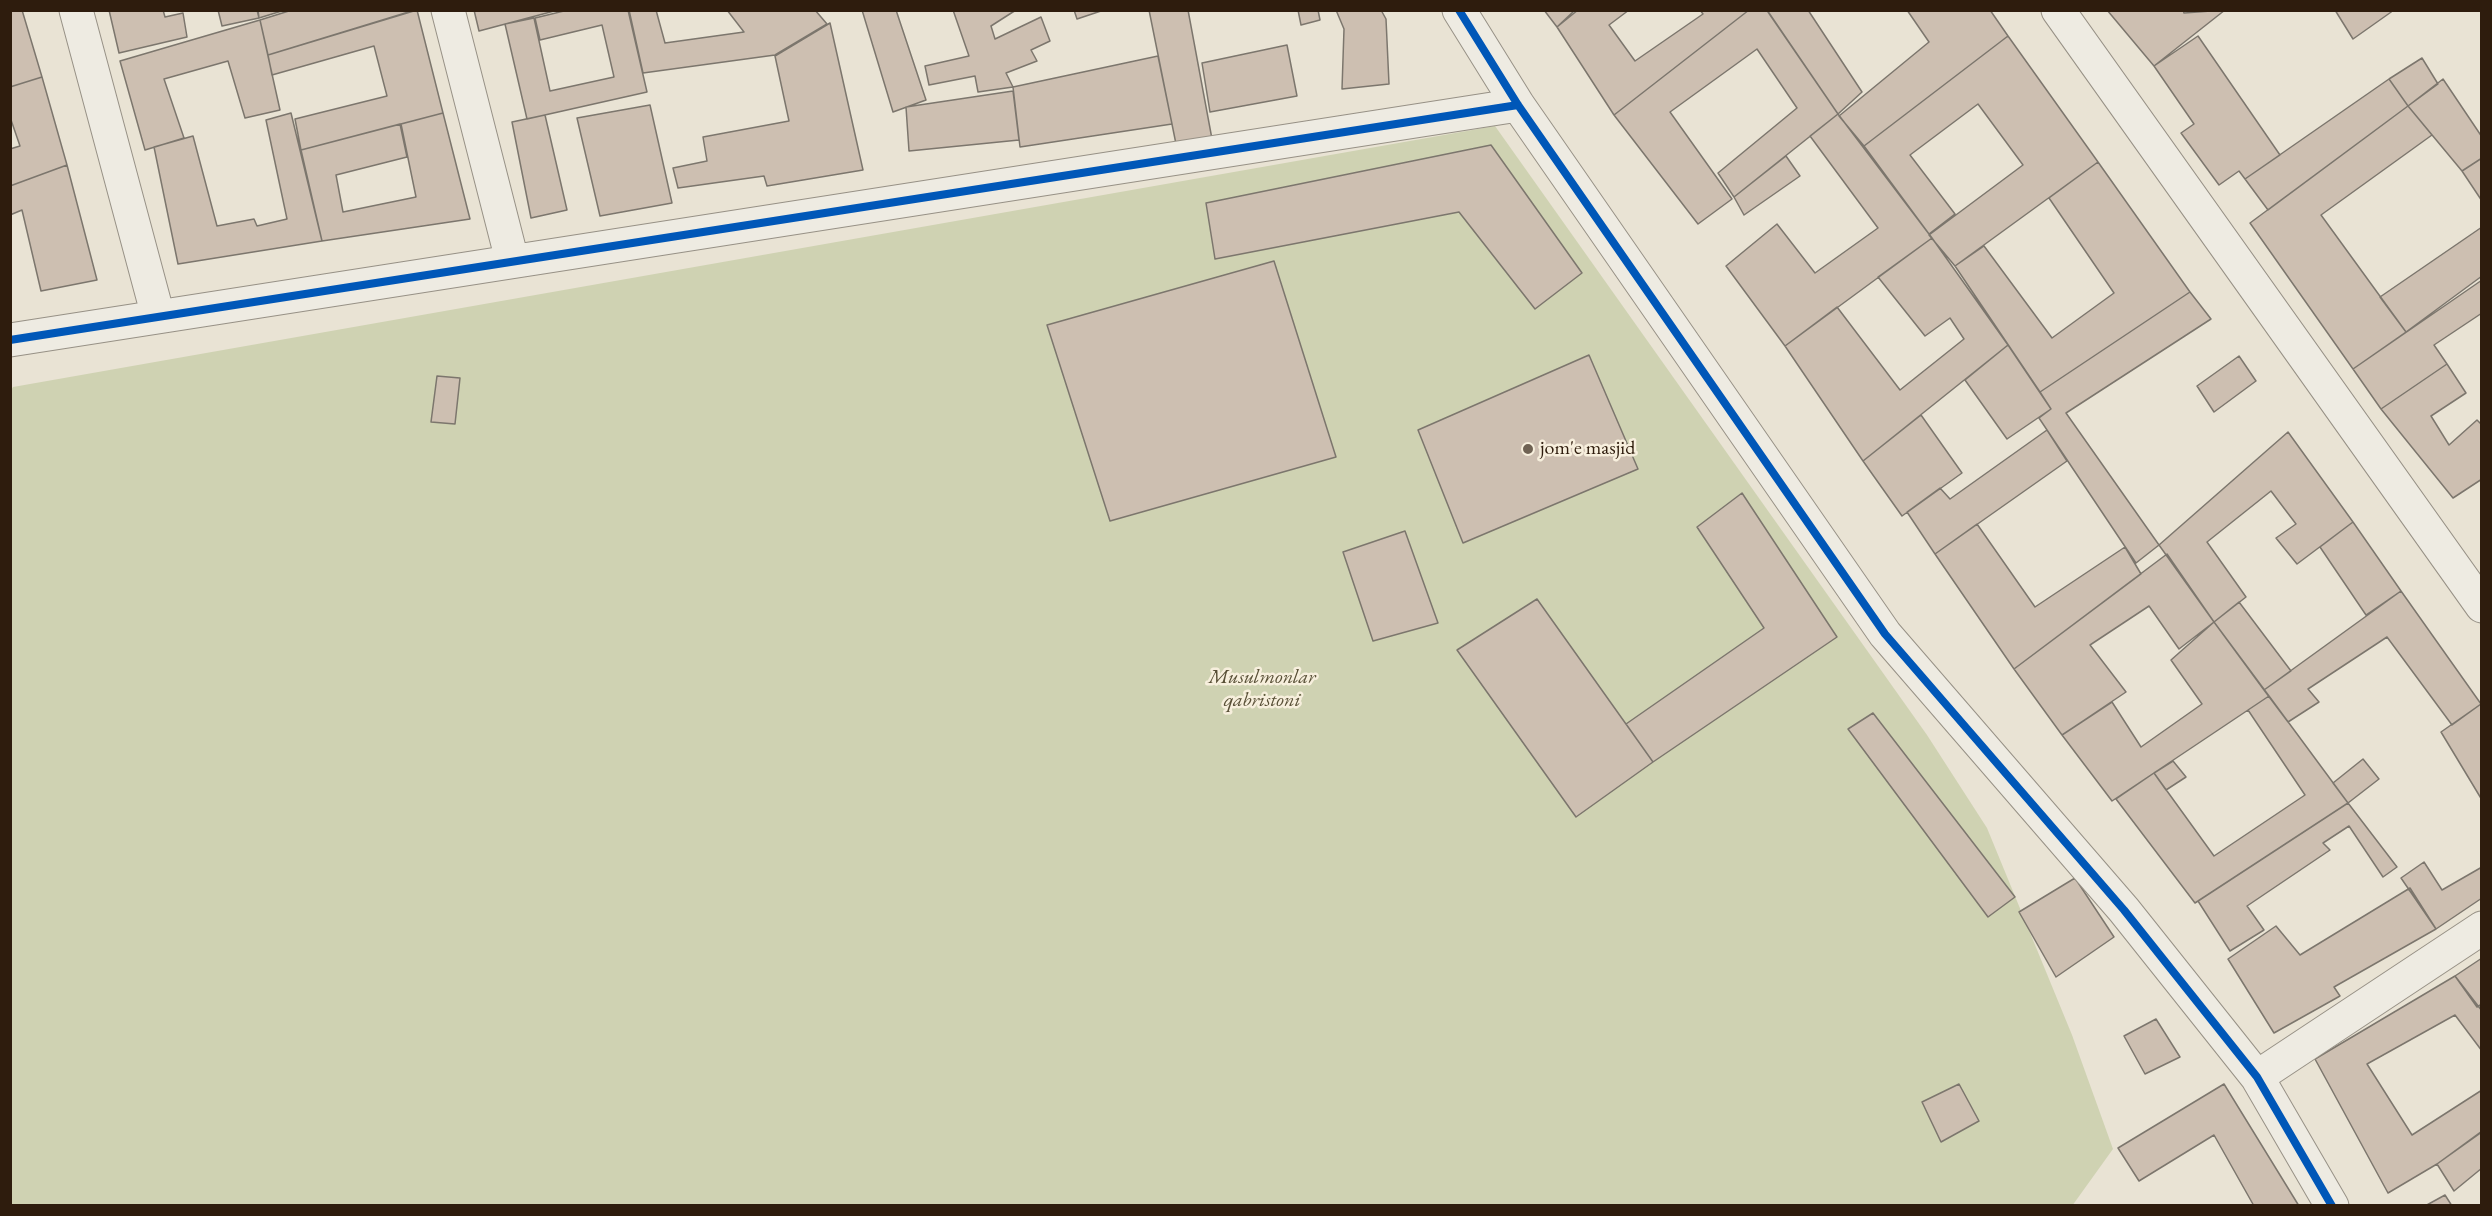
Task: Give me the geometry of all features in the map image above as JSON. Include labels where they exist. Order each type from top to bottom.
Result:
[{"type":"street","points":[[76,10],[158,316]]},
{"type":"street","points":[[448,10],[513,260]]},
{"type":"street","points":[[1459,10],[1518,105],[1885,634],[2124,910],[2257,1077],[2332,1206]]},
{"type":"street","points":[[2058,10],[2481,606]]},
{"type":"street","points":[[10,340],[1518,105]]},
{"type":"street","points":[[2257,1077],[2481,927]]},
{"type":"green space","name":"Musulmonlar qabristoni","points":[[1495,126],[1927,735],[1987,828],[2072,1035],[2113,1149],[2072,1206],[11,1205],[10,392],[13,387]]},
{"type":"building","points":[[10,10],[22,10],[42,77],[10,87]]},
{"type":"building","points":[[109,10],[163,10],[165,17],[183,13],[187,37],[119,53]]},
{"type":"building","points":[[218,10],[257,10],[259,18],[222,26]]},
{"type":"building","points":[[258,10],[285,10],[259,18]]},
{"type":"building","points":[[292,10],[415,10],[268,55],[260,20]]},
{"type":"building","points":[[417,10],[443,113],[301,150],[295,119],[387,96],[374,46],[272,75],[268,55]]},
{"type":"building","points":[[474,10],[558,10],[479,31]]},
{"type":"building","points":[[568,10],[628,10],[647,92],[527,119],[505,24],[534,18],[550,91],[614,77],[602,25],[540,40],[535,18]]},
{"type":"building","points":[[629,10],[656,10],[665,43],[744,32],[727,10],[815,10],[827,24],[775,55],[643,73]]},
{"type":"building","points":[[862,10],[896,10],[926,100],[893,112]]},
{"type":"building","points":[[953,10],[1016,10],[991,26],[995,39],[1041,17],[1050,41],[1031,50],[1037,61],[1006,73],[1013,87],[978,92],[975,76],[929,85],[925,66],[969,56]]},
{"type":"building","points":[[1074,10],[1104,10],[1077,19]]},
{"type":"building","points":[[1149,10],[1188,10],[1212,139],[1176,144]]},
{"type":"building","points":[[1298,10],[1318,10],[1320,20],[1301,25]]},
{"type":"building","points":[[1336,10],[1381,10],[1386,19],[1389,84],[1342,89],[1344,29]]},
{"type":"building","points":[[1544,10],[1575,10],[1557,27]]},
{"type":"building","points":[[1578,10],[1629,10],[1609,25],[1635,61],[1703,14],[1700,10],[1749,10],[1614,115],[1557,27]]},
{"type":"building","points":[[1749,10],[1767,10],[1838,114],[1734,197],[1718,173],[1797,108],[1757,49],[1670,112],[1732,199],[1698,224],[1614,115]]},
{"type":"building","points":[[1770,10],[1808,10],[1862,92],[1838,114],[1768,12]]},
{"type":"building","points":[[1907,10],[1990,10],[2008,36],[1864,146],[1839,116],[1929,42]]},
{"type":"building","points":[[2107,10],[2183,10],[2184,13],[2225,10],[2154,66]]},
{"type":"building","points":[[2335,10],[2394,10],[2353,39]]},
{"type":"building","points":[[260,20],[280,110],[245,118],[228,61],[164,79],[184,138],[145,150],[120,61]]},
{"type":"building","points":[[830,23],[863,170],[767,186],[764,176],[678,188],[673,168],[707,161],[703,137],[789,121],[775,56]]},
{"type":"building","points":[[2008,36],[2098,162],[1955,266],[1929,235],[2023,165],[1978,104],[1910,155],[1955,214],[1929,234],[1864,146]]},
{"type":"building","points":[[2198,36],[2280,155],[2245,179],[2239,171],[2219,185],[2181,133],[2194,124],[2154,66]]},
{"type":"building","points":[[1287,45],[1297,96],[1210,112],[1202,63]]},
{"type":"building","points":[[1158,56],[1172,124],[1020,147],[1013,87]]},
{"type":"building","points":[[2422,58],[2438,84],[2408,106],[2389,79]]},
{"type":"building","points":[[42,77],[67,165],[10,186],[10,149],[20,146],[10,117],[10,87]]},
{"type":"building","points":[[2389,79],[2408,106],[2268,210],[2245,179]]},
{"type":"building","points":[[2443,79],[2482,137],[2482,158],[2462,171],[2408,106]]},
{"type":"building","points":[[1013,91],[1019,140],[909,151],[906,107]]},
{"type":"building","points":[[650,105],[672,203],[600,216],[577,118]]},
{"type":"building","points":[[2408,106],[2432,135],[2321,215],[2406,332],[2353,369],[2250,223]]},
{"type":"building","points":[[291,113],[322,241],[178,264],[154,147],[193,136],[217,226],[254,219],[257,226],[287,219],[266,120]]},
{"type":"building","points":[[443,113],[470,219],[322,241],[301,150],[400,124],[407,157],[336,175],[343,212],[416,197],[401,124]]},
{"type":"building","points":[[1838,114],[1932,238],[1785,346],[1726,266],[1777,224],[1815,273],[1878,228],[1810,136]]},
{"type":"building","points":[[545,115],[567,210],[531,218],[512,122]]},
{"type":"building","points":[[1491,145],[1582,273],[1535,309],[1459,212],[1215,259],[1206,203]]},
{"type":"building","points":[[1786,156],[1800,176],[1744,215],[1734,197]]},
{"type":"building","points":[[2482,158],[2482,201],[2462,171]]},
{"type":"building","points":[[2098,162],[2190,292],[2040,392],[1955,266],[1984,246],[2052,338],[2114,293],[2049,198]]},
{"type":"building","points":[[67,165],[97,280],[41,291],[22,210],[10,215],[10,186]]},
{"type":"building","points":[[2482,227],[2482,276],[2406,332],[2380,297]]},
{"type":"building","points":[[1932,238],[2008,345],[1863,461],[1785,346],[1837,307],[1900,390],[1964,339],[1950,318],[1925,336],[1878,277]]},
{"type":"building","points":[[1274,261],[1336,457],[1110,521],[1047,325]]},
{"type":"building","points":[[2482,280],[2482,313],[2434,345],[2447,364],[2381,409],[2353,369]]},
{"type":"building","points":[[2190,292],[2211,319],[2066,413],[2159,545],[2136,563],[2039,418],[2051,409],[2040,392]]},
{"type":"building","points":[[2008,345],[2051,409],[2007,439],[1965,380]]},
{"type":"building","name":"jom'e masjid","points":[[1589,355],[1638,469],[1463,543],[1418,430]]},
{"type":"building","points":[[2239,356],[2256,381],[2214,412],[2197,386]]},
{"type":"building","points":[[2447,364],[2466,393],[2431,416],[2449,445],[2477,420],[2482,425],[2482,479],[2453,498],[2381,409]]},
{"type":"building","points":[[437,376],[460,378],[455,424],[431,422]]},
{"type":"building","points":[[1921,415],[1962,473],[1902,516],[1863,461]]},
{"type":"building","points":[[2047,430],[2067,461],[1935,554],[1907,512],[1940,488],[1950,499]]},
{"type":"building","points":[[2288,432],[2353,522],[2297,564],[2276,538],[2296,524],[2271,491],[2207,542],[2246,597],[2214,622],[2159,545]]},
{"type":"building","points":[[1742,493],[1837,637],[1653,762],[1626,724],[1764,628],[1697,527]]},
{"type":"building","points":[[2353,522],[2401,591],[2366,615],[2320,547]]},
{"type":"building","points":[[1977,524],[2035,607],[2125,547],[2141,574],[2014,669],[1935,554]]},
{"type":"building","points":[[1405,531],[1438,623],[1373,641],[1343,552]]},
{"type":"building","points":[[2167,554],[2214,622],[2179,649],[2149,606],[2090,645],[2126,692],[2062,735],[2014,669]]},
{"type":"building","points":[[2401,591],[2481,704],[2452,725],[2387,637],[2308,689],[2319,702],[2288,722],[2264,690]]},
{"type":"building","points":[[1537,599],[1653,762],[1576,817],[1457,650]]},
{"type":"building","points":[[2239,602],[2291,671],[2264,690],[2214,622]]},
{"type":"building","points":[[2214,622],[2269,696],[2112,801],[2062,735],[2112,702],[2141,747],[2202,704],[2171,660]]},
{"type":"building","points":[[2269,696],[2348,803],[2195,903],[2116,799],[2154,773],[2214,856],[2305,795],[2248,710]]},
{"type":"building","points":[[2482,704],[2482,800],[2441,732]]},
{"type":"building","points":[[1873,713],[2015,897],[1988,917],[1848,729]]},
{"type":"building","points":[[2363,759],[2379,779],[2348,803],[2333,783]]},
{"type":"building","points":[[2173,761],[2186,777],[2166,790],[2154,773]]},
{"type":"building","points":[[2348,803],[2397,867],[2383,877],[2349,826],[2323,843],[2330,850],[2247,906],[2264,930],[2230,951],[2198,901]]},
{"type":"building","points":[[2424,862],[2442,890],[2482,867],[2482,898],[2436,929],[2401,878]]},
{"type":"building","points":[[2075,878],[2114,937],[2056,977],[2019,912]]},
{"type":"building","points":[[2410,888],[2436,929],[2334,987],[2340,996],[2274,1033],[2228,959],[2276,926],[2300,955]]},
{"type":"building","points":[[2482,958],[2482,1004],[2477,1007],[2455,976]]},
{"type":"building","points":[[2455,976],[2482,1011],[2482,1051],[2455,1015],[2367,1064],[2412,1135],[2482,1090],[2482,1131],[2437,1164],[2388,1193],[2315,1059]]},
{"type":"building","points":[[2156,1019],[2180,1057],[2145,1074],[2124,1036]]},
{"type":"building","points":[[1959,1084],[1979,1121],[1941,1142],[1922,1102]]},
{"type":"building","points":[[2224,1084],[2299,1206],[2254,1206],[2214,1135],[2139,1181],[2118,1148]]},
{"type":"building","points":[[2482,1132],[2482,1168],[2454,1191],[2437,1164]]},
{"type":"building","points":[[2445,1195],[2452,1206],[2425,1206]]},
{"type":"cycle path","points":[[1459,10],[1518,105],[1885,634],[2124,910],[2257,1077],[2332,1206]]},
{"type":"cycle path","points":[[10,340],[1518,105]]},
{"type":"place","name":"jom'e masjid","points":[[1528,449]]}]
